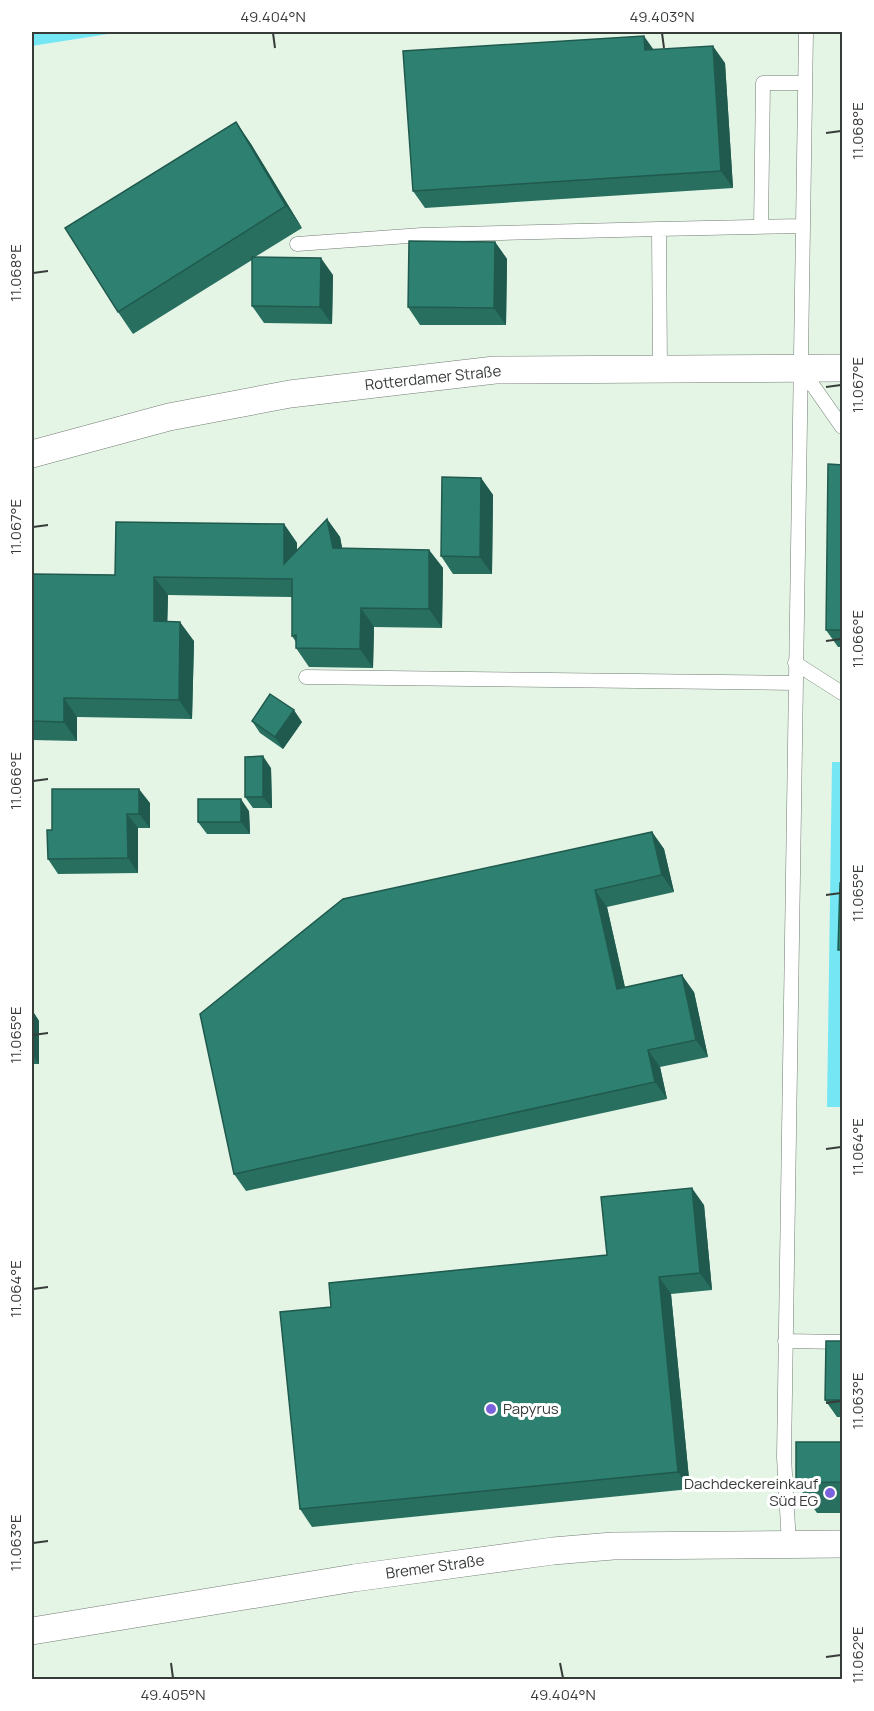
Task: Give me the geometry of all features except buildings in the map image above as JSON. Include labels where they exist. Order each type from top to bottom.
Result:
[{"type":"street","name":"Rotterdamer Straße","points":[[32,454],[169,417],[290,394],[495,370],[843,368]]},
{"type":"street","name":"Bremer Straße","points":[[32,1630],[354,1578],[553,1551],[613,1546],[843,1544]]},
{"type":"lane","points":[[789,1544],[784,1457],[785,1341],[806,32]]},
{"type":"lane","points":[[761,227],[763,84],[805,83]]},
{"type":"lane","points":[[297,244],[422,235],[802,226]]},
{"type":"lane","points":[[659,229],[660,369]]},
{"type":"lane","points":[[800,367],[843,427]]},
{"type":"lane","points":[[795,663],[843,693]]},
{"type":"lane","points":[[306,677],[795,683]]},
{"type":"lane","points":[[785,1341],[843,1342]]},
{"type":"lane","points":[[784,1457],[801,1456]]},
{"type":"shaded area","points":[[121,32],[842,32],[842,1679],[32,1680],[32,46]]},
{"type":"water","points":[[32,32],[121,32],[32,46]]},
{"type":"water","points":[[832,762],[842,762],[842,1107],[827,1107]]},
{"type":"place","name":"Papyrus","points":[[491,1409]]},
{"type":"place","name":"Dachdeckereinkauf Süd EG","points":[[830,1493]]}]
